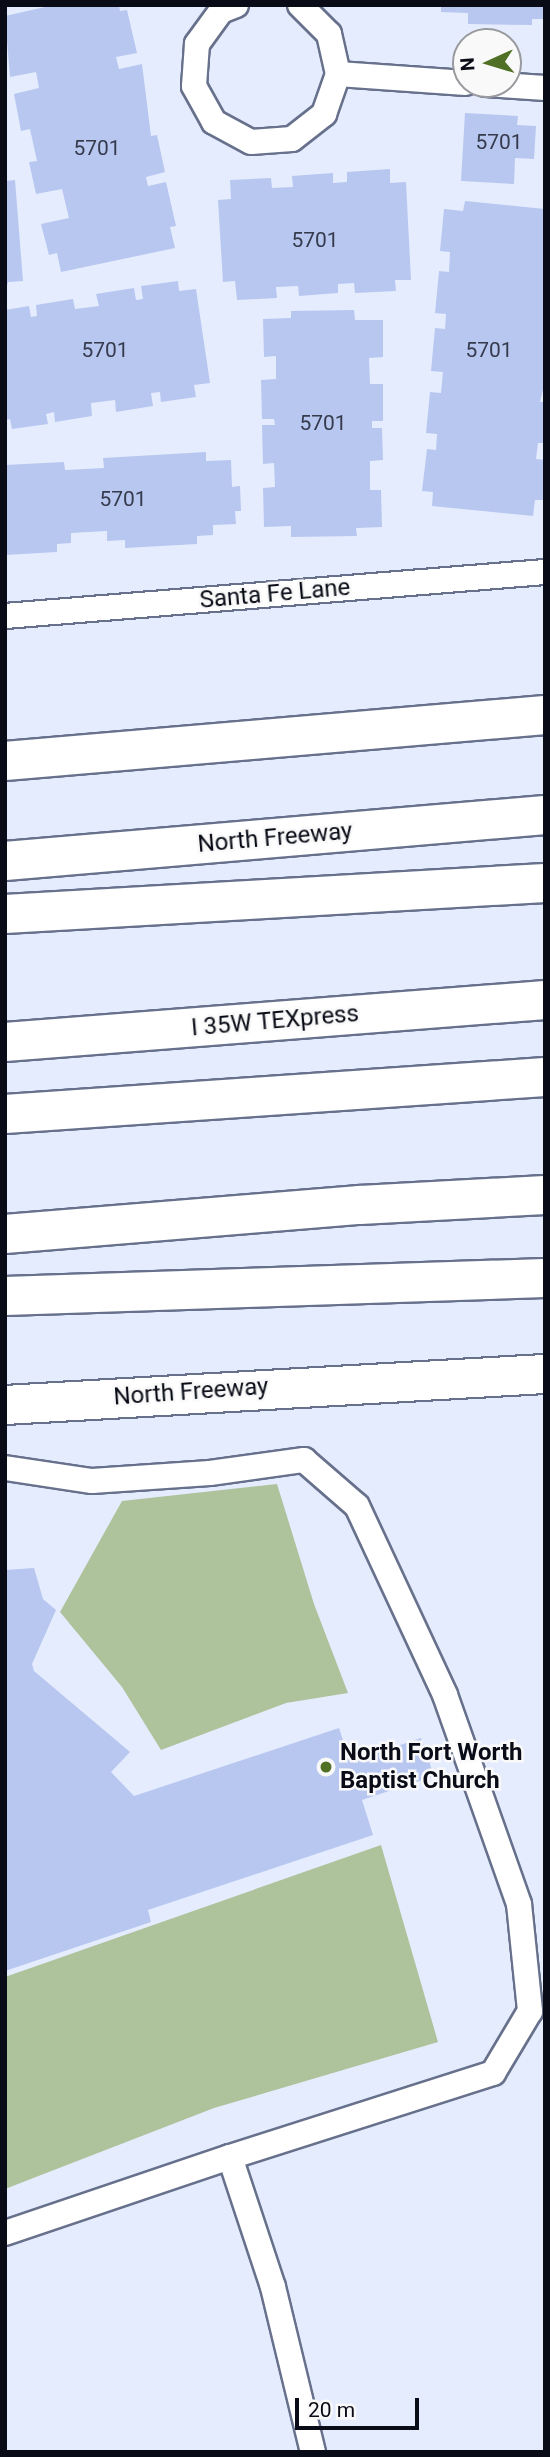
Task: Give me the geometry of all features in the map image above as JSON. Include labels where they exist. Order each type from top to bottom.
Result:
[{"type":"main road","points":[[5,761],[545,715]]},
{"type":"main road","name":"North Freeway","points":[[5,861],[545,815]]},
{"type":"main road","points":[[5,914],[545,883]]},
{"type":"main road","name":"I 35W TEXpress","points":[[5,1042],[545,1000]]},
{"type":"main road","points":[[5,1114],[545,1077]]},
{"type":"main road","points":[[5,1234],[360,1205],[545,1195]]},
{"type":"main road","points":[[5,1296],[545,1278]]},
{"type":"main road","name":"North Freeway","points":[[5,1405],[545,1374]]},
{"type":"lane","points":[[236,5],[221,11],[197,44],[194,86],[215,122],[251,142],[292,139],[324,114],[338,75],[329,34],[300,5]]},
{"type":"lane","points":[[338,75],[452,82]]},
{"type":"lane","points":[[522,86],[545,88]]},
{"type":"lane","name":"Santa Fe Lane","points":[[5,616],[545,572]]},
{"type":"lane","points":[[5,1468],[92,1481],[210,1473],[304,1460],[357,1506],[445,1695],[519,1904],[530,2011],[494,2073],[230,2157],[5,2233]]},
{"type":"lane","points":[[230,2157],[273,2287],[313,2452]]},
{"type":"green space","points":[[277,1484],[314,1604],[348,1693],[286,1703],[161,1750],[122,1687],[60,1612],[122,1501]]},
{"type":"green space","points":[[381,1845],[438,2042],[214,2108],[5,2189],[5,1977]]},
{"type":"building","points":[[54,5],[119,5],[120,11],[127,10],[137,53],[116,57],[119,69],[142,64],[151,136],[157,135],[165,172],[146,177],[148,186],[166,182],[176,226],[170,227],[175,248],[61,272],[57,253],[49,255],[41,224],[69,218],[62,189],[36,194],[29,162],[37,161],[30,129],[21,131],[14,94],[39,88],[36,72],[10,77],[5,16]]},
{"type":"building","points":[[441,5],[545,5],[545,19],[532,19],[532,25],[468,24],[468,13],[441,12]]},
{"type":"building","points":[[465,113],[518,116],[517,125],[536,126],[534,159],[515,158],[514,184],[461,181]]},
{"type":"building","points":[[390,169],[390,183],[406,182],[411,280],[395,280],[396,291],[355,293],[354,283],[338,284],[338,293],[299,296],[298,286],[276,287],[277,298],[237,300],[235,281],[223,282],[218,200],[231,199],[230,180],[271,178],[272,188],[293,187],[292,176],[333,173],[333,183],[347,182],[347,172]]},
{"type":"building","points":[[15,180],[23,281],[8,282],[5,292],[5,181]]},
{"type":"building","points":[[465,201],[545,209],[545,381],[540,402],[545,402],[545,443],[538,443],[536,459],[545,460],[545,492],[544,500],[535,500],[533,516],[432,506],[433,492],[422,491],[427,449],[436,450],[437,434],[426,433],[430,392],[441,393],[443,372],[431,371],[435,328],[445,329],[446,314],[435,313],[439,271],[449,272],[450,252],[440,251],[444,209],[463,211]]},
{"type":"building","points":[[178,281],[179,291],[196,289],[210,383],[194,385],[196,397],[161,402],[160,392],[151,393],[153,406],[116,412],[115,400],[91,403],[92,416],[55,422],[54,412],[46,414],[48,424],[12,429],[10,419],[5,420],[5,310],[29,306],[31,317],[37,316],[36,305],[73,299],[75,309],[99,306],[96,294],[134,288],[136,300],[143,299],[141,286]]},
{"type":"building","points":[[354,310],[355,320],[383,320],[383,357],[369,358],[370,384],[383,384],[383,421],[372,421],[372,428],[382,428],[383,460],[370,461],[370,490],[381,490],[382,527],[356,528],[357,536],[291,537],[291,526],[264,527],[263,488],[275,487],[274,463],[263,464],[262,425],[275,425],[274,419],[262,419],[261,380],[276,379],[276,356],[264,357],[263,319],[291,318],[291,311]]},
{"type":"building","points":[[206,452],[206,461],[231,460],[232,487],[240,486],[241,511],[235,511],[236,524],[213,525],[213,535],[197,536],[197,544],[125,548],[125,540],[107,541],[107,531],[71,533],[71,543],[57,544],[57,552],[5,555],[5,465],[64,462],[65,470],[104,468],[103,458]]},
{"type":"building","name":"North Fort Worth Baptist Church","points":[[34,1568],[43,1599],[56,1610],[32,1664],[34,1671],[130,1752],[111,1772],[134,1796],[339,1728],[350,1762],[421,1738],[434,1776],[362,1800],[373,1835],[148,1910],[151,1922],[5,1971],[5,1570]]},
{"type":"place","name":"North Fort Worth Baptist Church","points":[[326,1767]]}]
